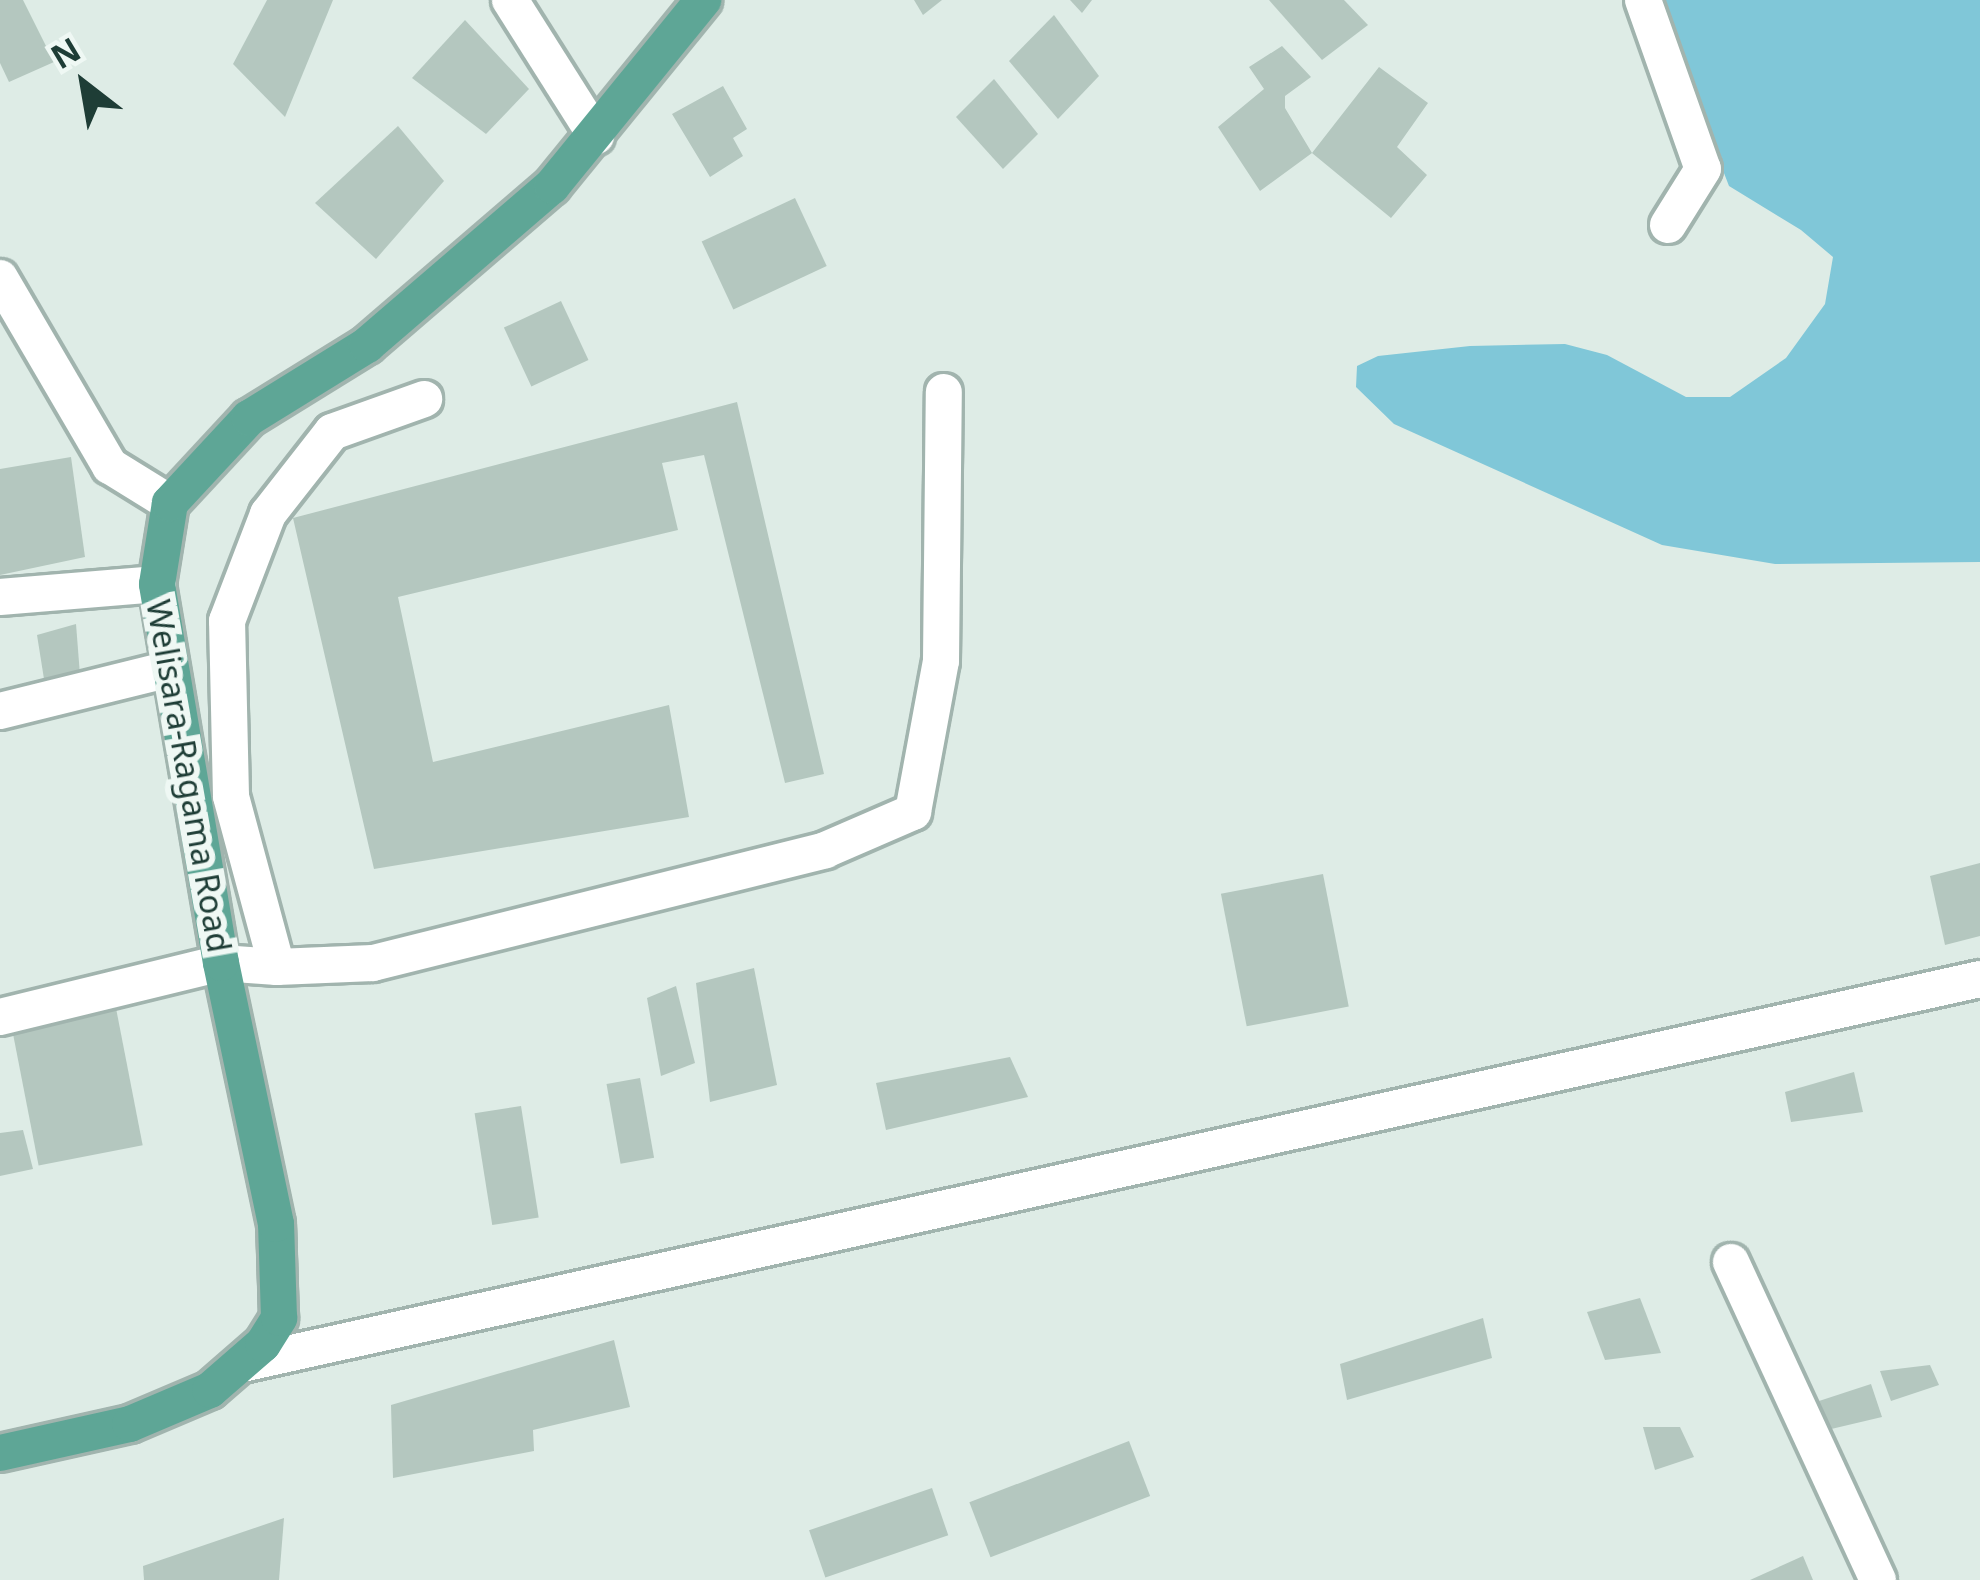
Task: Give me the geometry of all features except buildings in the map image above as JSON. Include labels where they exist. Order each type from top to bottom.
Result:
[{"type":"main road","points":[[170,503],[249,418],[367,345],[552,186],[704,0]]},
{"type":"main road","name":"Welisara-Ragama Road","points":[[0,1454],[130,1424],[210,1390],[242,1364],[279,1318],[282,1275],[277,1224],[221,963],[157,584],[170,503]]},
{"type":"street","points":[[510,0],[596,136]]},
{"type":"street","points":[[1643,0],[1703,169],[1668,225]]},
{"type":"street","points":[[0,278],[110,466],[170,503]]},
{"type":"street","points":[[0,1017],[221,963],[277,967],[373,963],[825,850],[913,812],[941,661],[944,392]]},
{"type":"street","points":[[277,967],[230,796],[227,621],[268,514],[332,432],[424,399]]},
{"type":"street","points":[[0,597],[157,584]]},
{"type":"street","points":[[0,711],[170,669]]},
{"type":"street","points":[[242,1364],[1980,979]]},
{"type":"street","points":[[1731,1262],[1878,1580]]},
{"type":"water","points":[[1657,0],[1980,0],[1980,562],[1775,564],[1662,545],[1394,424],[1356,387],[1357,366],[1378,356],[1470,346],[1565,344],[1607,355],[1686,397],[1730,397],[1786,358],[1825,304],[1833,257],[1801,230],[1729,186]]}]
